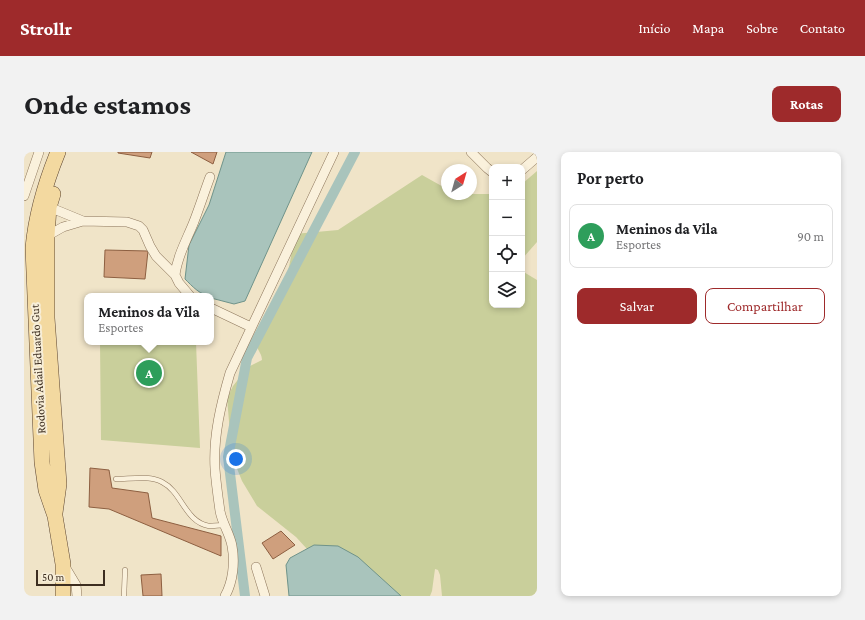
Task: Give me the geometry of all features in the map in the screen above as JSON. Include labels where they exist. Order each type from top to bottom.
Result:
[{"type":"main road","name":"Rodovia Adail Eduardo Gut","points":[[58,152],[41,198],[33,248],[42,462],[46,490],[55,516],[63,564],[63,596]]},
{"type":"main road","name":"Rodovia Adail Eduardo Gut","points":[[55,516],[59,484],[47,318],[47,236],[49,208],[56,183],[69,152]]},
{"type":"street","points":[[24,196],[39,152]]},
{"type":"street","points":[[225,596],[231,580],[233,563],[232,545],[224,525],[215,469],[215,442],[220,406],[230,373],[334,152]]},
{"type":"street","points":[[471,152],[489,170]]},
{"type":"street","points":[[525,167],[537,157]]},
{"type":"street","points":[[175,275],[179,258],[199,210],[210,177]]},
{"type":"street","points":[[49,208],[84,221]]},
{"type":"street","points":[[47,236],[63,227],[84,221],[128,222],[140,226],[156,256],[175,275],[179,283],[187,293]]},
{"type":"street","points":[[214,309],[251,327]]},
{"type":"street","points":[[63,564],[76,585],[77,596]]},
{"type":"street","points":[[256,567],[265,596]]},
{"type":"lane","points":[[116,479],[154,479],[163,482],[173,490],[190,514],[198,522],[209,526],[224,525]]},
{"type":"lane","points":[[124,596],[125,570]]},
{"type":"green space","points":[[537,171],[537,242],[525,256],[525,200],[525,181]]},
{"type":"green space","points":[[422,175],[441,186],[441,200],[477,200],[477,194],[489,194],[489,308],[525,308],[525,273],[537,280],[537,596],[442,596],[440,575],[438,570],[435,569],[430,596],[375,596],[310,557],[307,549],[296,537],[257,506],[242,481],[236,466],[230,433],[227,398],[233,386],[248,367],[262,360],[257,346],[257,339],[264,320],[287,274],[294,234],[338,230]]},
{"type":"green space","points":[[100,345],[196,345],[200,448],[101,440]]},
{"type":"water","points":[[226,152],[312,152],[245,301],[234,304],[214,299],[214,293],[202,293],[185,279],[189,245],[209,205]]},
{"type":"water","points":[[314,545],[338,546],[358,557],[401,596],[289,596],[286,565],[290,558]]},
{"type":"building","points":[[118,152],[152,152],[150,158]]},
{"type":"building","points":[[191,152],[217,152],[213,164]]},
{"type":"building","points":[[105,250],[148,251],[145,279],[104,277]]},
{"type":"building","points":[[90,468],[109,470],[112,488],[148,493],[152,518],[221,536],[221,556],[109,509],[89,507]]},
{"type":"building","points":[[281,531],[295,545],[273,559],[262,543]]},
{"type":"building","points":[[161,574],[162,596],[143,596],[141,575]]},
{"type":"waterway","points":[[245,596],[228,457],[247,358],[355,152]]},
{"type":"place","name":"Meninos da Vila","points":[[149,373]]}]
